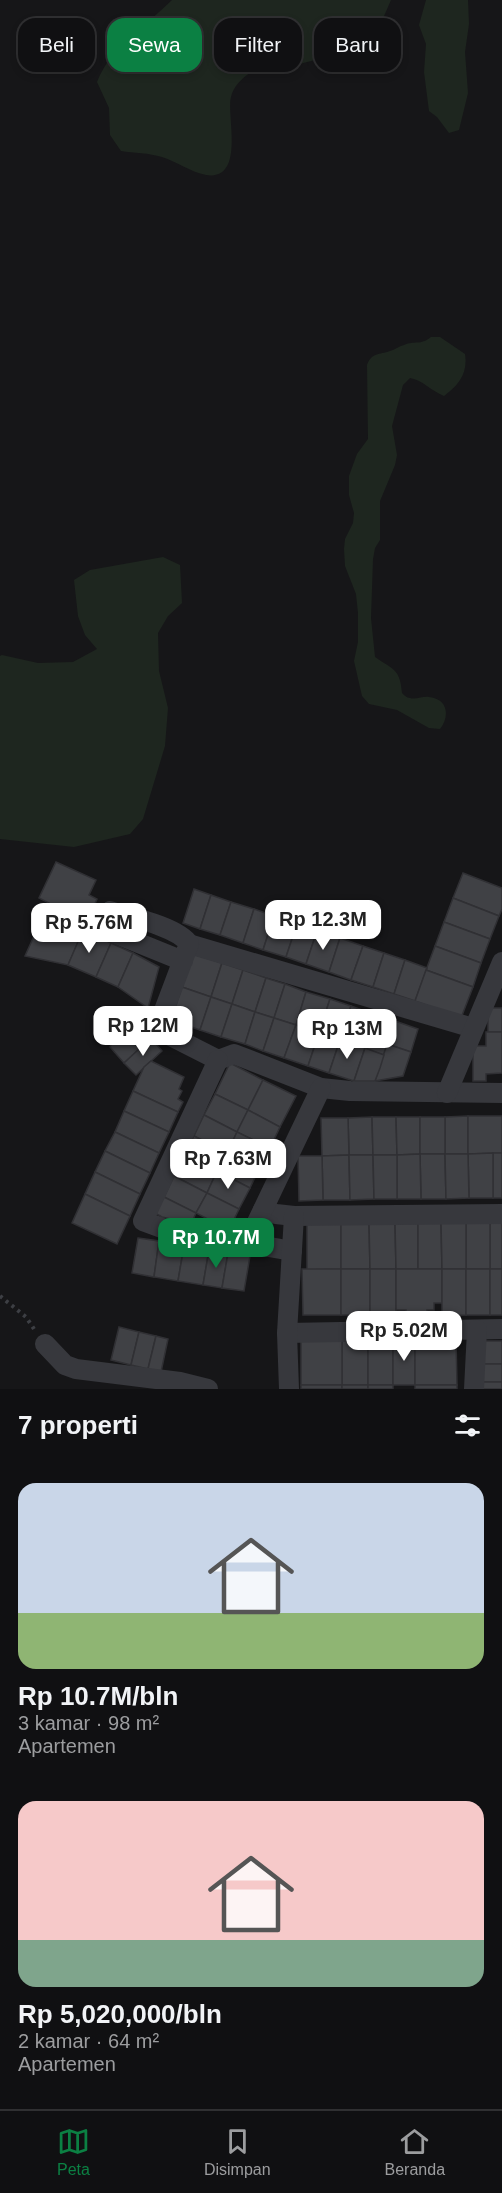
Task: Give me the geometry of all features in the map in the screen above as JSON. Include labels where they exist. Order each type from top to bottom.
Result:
[{"type":"street","points":[[218,1060],[157,1029],[186,952],[473,1028]]},
{"type":"street","points":[[447,1093],[502,962]]},
{"type":"street","points":[[292,1251],[162,1228],[143,1221],[218,1060],[234,1054],[321,1088],[350,1091],[502,1094]]},
{"type":"street","points":[[247,1243],[321,1088]]},
{"type":"street","points":[[263,1210],[294,1216],[502,1214]]},
{"type":"street","points":[[290,1389],[287,1333],[294,1216]]},
{"type":"street","points":[[287,1333],[502,1329]]},
{"type":"street","points":[[474,1389],[477,1330]]},
{"type":"street","points":[[45,1344],[65,1365],[75,1370],[180,1382],[208,1389]]},
{"type":"path","points":[[0,1296],[26,1317],[45,1344]]},
{"type":"shaded area","points":[[172,0],[391,0],[383,18],[314,18],[314,60],[302,63],[302,18],[214,18],[214,72],[251,72],[241,80],[231,97],[232,145],[226,168],[218,174],[206,175],[162,157],[121,151],[110,135],[109,108],[97,82],[107,64],[107,72],[202,72],[202,18],[152,18]]},
{"type":"shaded area","points":[[426,0],[468,0],[469,24],[465,52],[468,93],[459,130],[449,133],[437,117],[429,111],[424,72],[426,44],[419,25]]},
{"type":"shaded area","points":[[431,337],[440,337],[465,354],[464,373],[458,383],[444,396],[415,379],[410,378],[403,385],[392,426],[397,455],[380,501],[380,540],[375,548],[373,559],[371,618],[375,657],[394,670],[402,693],[408,698],[429,697],[440,701],[446,714],[440,729],[429,728],[397,710],[369,704],[362,696],[354,661],[358,642],[356,594],[345,566],[344,549],[354,513],[349,495],[349,476],[357,454],[368,439],[367,365],[376,355]]},
{"type":"shaded area","points":[[163,557],[180,565],[182,603],[168,616],[158,633],[159,671],[168,708],[165,746],[143,819],[130,834],[74,847],[0,839],[0,656],[38,663],[73,662],[97,649],[85,635],[78,616],[74,580],[90,570]]},
{"type":"building","points":[[56,862],[96,880],[89,895],[97,899],[68,965],[25,956],[49,903],[39,898]]},
{"type":"building","points":[[463,873],[502,888],[502,909],[499,916],[453,898]]},
{"type":"building","points":[[194,889],[211,895],[200,929],[183,923]]},
{"type":"building","points":[[211,895],[231,902],[220,935],[200,929]]},
{"type":"building","points":[[453,898],[499,916],[490,939],[444,922]]},
{"type":"building","points":[[231,902],[254,909],[243,943],[220,935]]},
{"type":"building","points":[[254,909],[274,916],[263,950],[243,943]]},
{"type":"building","points":[[274,916],[297,924],[286,957],[263,950]]},
{"type":"building","points":[[444,922],[490,939],[481,963],[435,946]]},
{"type":"building","points":[[297,924],[317,931],[306,964],[286,957]]},
{"type":"building","points":[[83,930],[111,943],[96,977],[68,965]]},
{"type":"building","points":[[317,931],[340,938],[329,972],[306,964]]},
{"type":"building","points":[[340,938],[363,946],[351,980],[329,972]]},
{"type":"building","points":[[111,943],[133,953],[118,987],[96,977]]},
{"type":"building","points":[[363,946],[384,953],[373,987],[351,980]]},
{"type":"building","points":[[435,946],[481,963],[473,987],[426,970]]},
{"type":"building","points":[[133,953],[159,967],[148,1008],[118,987]]},
{"type":"building","points":[[384,953],[405,960],[394,994],[373,987]]},
{"type":"building","points":[[193,954],[222,963],[211,997],[182,987]]},
{"type":"building","points":[[405,960],[427,968],[415,1001],[394,994]]},
{"type":"building","points":[[222,963],[243,970],[232,1004],[211,997]]},
{"type":"building","points":[[243,970],[266,978],[255,1012],[232,1004]]},
{"type":"building","points":[[426,970],[473,987],[461,1018],[415,1001]]},
{"type":"building","points":[[266,978],[285,984],[274,1018],[255,1012]]},
{"type":"building","points":[[285,984],[306,992],[296,1025],[274,1018]]},
{"type":"building","points":[[182,987],[211,997],[200,1030],[171,1020]]},
{"type":"building","points":[[306,992],[330,999],[319,1033],[296,1025]]},
{"type":"building","points":[[211,997],[232,1004],[221,1037],[200,1030]]},
{"type":"building","points":[[330,999],[351,1006],[340,1040],[319,1033]]},
{"type":"building","points":[[232,1004],[255,1012],[245,1044],[221,1037]]},
{"type":"building","points":[[351,1006],[373,1014],[362,1048],[340,1040]]},
{"type":"building","points":[[488,1008],[502,1008],[502,1032],[488,1032]]},
{"type":"building","points":[[127,1012],[151,1038],[124,1063],[110,1047]]},
{"type":"building","points":[[255,1012],[274,1018],[263,1051],[245,1044]]},
{"type":"building","points":[[373,1014],[395,1021],[384,1055],[362,1048]]},
{"type":"building","points":[[274,1018],[296,1025],[284,1058],[263,1051]]},
{"type":"building","points":[[395,1021],[418,1029],[411,1052],[387,1044]]},
{"type":"building","points":[[296,1025],[319,1033],[308,1066],[284,1058]]},
{"type":"building","points":[[486,1032],[502,1032],[502,1073],[486,1074],[486,1081],[473,1081],[473,1046],[486,1046]]},
{"type":"building","points":[[319,1033],[340,1040],[329,1073],[308,1066]]},
{"type":"building","points":[[151,1038],[162,1051],[136,1075],[124,1063]]},
{"type":"building","points":[[340,1040],[365,1048],[354,1081],[329,1073]]},
{"type":"building","points":[[387,1044],[411,1052],[403,1076],[375,1081]]},
{"type":"building","points":[[365,1048],[384,1055],[380,1068],[375,1081],[354,1081]]},
{"type":"building","points":[[151,1061],[184,1077],[178,1099],[183,1102],[178,1112],[133,1091],[144,1067]]},
{"type":"building","points":[[230,1063],[263,1080],[248,1110],[215,1094]]},
{"type":"building","points":[[263,1080],[296,1096],[280,1127],[248,1110]]},
{"type":"building","points":[[133,1091],[178,1112],[169,1132],[124,1111]]},
{"type":"building","points":[[215,1094],[248,1110],[237,1132],[204,1115]]},
{"type":"building","points":[[248,1110],[280,1127],[270,1148],[237,1132]]},
{"type":"building","points":[[124,1111],[169,1132],[159,1153],[115,1132]]},
{"type":"building","points":[[204,1115],[237,1132],[227,1153],[194,1136]]},
{"type":"building","points":[[468,1116],[468,1154],[445,1154],[445,1117]]},
{"type":"building","points":[[468,1116],[502,1116],[502,1153],[468,1154]]},
{"type":"building","points":[[372,1117],[373,1155],[349,1155],[348,1118]]},
{"type":"building","points":[[372,1117],[396,1117],[397,1155],[373,1155]]},
{"type":"building","points":[[396,1117],[420,1117],[420,1154],[397,1155]]},
{"type":"building","points":[[420,1117],[445,1117],[445,1154],[420,1154]]},
{"type":"building","points":[[321,1118],[348,1118],[349,1155],[322,1156]]},
{"type":"building","points":[[115,1132],[159,1153],[150,1173],[105,1151]]},
{"type":"building","points":[[237,1132],[270,1148],[259,1169],[227,1153]]},
{"type":"building","points":[[194,1136],[227,1153],[217,1171],[184,1155]]},
{"type":"building","points":[[105,1151],[150,1173],[140,1194],[95,1172]]},
{"type":"building","points":[[227,1153],[259,1169],[250,1188],[217,1171]]},
{"type":"building","points":[[493,1153],[502,1153],[502,1198],[493,1198]]},
{"type":"building","points":[[493,1153],[493,1198],[469,1198],[468,1154]]},
{"type":"building","points":[[420,1154],[445,1154],[446,1199],[421,1199]]},
{"type":"building","points":[[420,1154],[421,1199],[397,1199],[397,1155]]},
{"type":"building","points":[[445,1154],[468,1154],[469,1198],[446,1199]]},
{"type":"building","points":[[184,1155],[217,1171],[207,1193],[174,1176]]},
{"type":"building","points":[[349,1155],[350,1200],[323,1200],[322,1156]]},
{"type":"building","points":[[349,1155],[373,1155],[374,1199],[350,1200]]},
{"type":"building","points":[[373,1155],[397,1155],[397,1199],[374,1199]]},
{"type":"building","points":[[298,1156],[322,1156],[323,1200],[299,1201]]},
{"type":"building","points":[[217,1171],[250,1188],[239,1209],[207,1193]]},
{"type":"building","points":[[95,1172],[140,1194],[130,1216],[85,1194]]},
{"type":"building","points":[[174,1176],[207,1193],[196,1213],[164,1197]]},
{"type":"building","points":[[207,1193],[239,1209],[229,1230],[196,1213]]},
{"type":"building","points":[[85,1194],[130,1216],[117,1244],[72,1223]]},
{"type":"building","points":[[164,1197],[196,1213],[191,1224],[155,1213]]},
{"type":"building","points":[[490,1222],[502,1223],[502,1269],[490,1269]]},
{"type":"building","points":[[490,1222],[490,1269],[466,1269],[466,1223]]},
{"type":"building","points":[[307,1223],[341,1223],[341,1269],[307,1270]]},
{"type":"building","points":[[341,1223],[369,1223],[370,1269],[341,1269]]},
{"type":"building","points":[[369,1223],[395,1223],[396,1269],[370,1269]]},
{"type":"building","points":[[395,1223],[418,1223],[418,1269],[396,1269]]},
{"type":"building","points":[[418,1223],[441,1223],[442,1269],[418,1269]]},
{"type":"building","points":[[441,1223],[466,1223],[466,1269],[442,1269]]},
{"type":"building","points":[[138,1238],[159,1241],[154,1277],[132,1273]]},
{"type":"building","points":[[159,1241],[184,1246],[178,1281],[154,1277]]},
{"type":"building","points":[[184,1246],[209,1250],[203,1285],[178,1281]]},
{"type":"building","points":[[209,1250],[228,1253],[222,1288],[203,1285]]},
{"type":"building","points":[[228,1253],[250,1256],[244,1291],[222,1288]]},
{"type":"building","points":[[302,1269],[341,1269],[341,1315],[303,1315]]},
{"type":"building","points":[[341,1269],[370,1269],[370,1315],[341,1315]]},
{"type":"building","points":[[370,1269],[396,1269],[396,1315],[370,1315]]},
{"type":"building","points":[[396,1269],[442,1269],[442,1303],[434,1303],[434,1310],[427,1310],[427,1316],[406,1316],[406,1310],[396,1310]]},
{"type":"building","points":[[442,1269],[466,1269],[466,1315],[442,1316]]},
{"type":"building","points":[[466,1269],[490,1269],[490,1315],[466,1315]]},
{"type":"building","points":[[490,1269],[502,1269],[502,1315],[490,1315]]},
{"type":"building","points":[[119,1327],[139,1332],[131,1365],[111,1360]]},
{"type":"building","points":[[139,1332],[156,1336],[148,1369],[131,1365]]},
{"type":"building","points":[[156,1336],[168,1339],[161,1372],[148,1369]]},
{"type":"building","points":[[342,1339],[368,1339],[368,1385],[342,1385]]},
{"type":"building","points":[[342,1339],[342,1385],[301,1385],[301,1340]]},
{"type":"building","points":[[368,1339],[393,1339],[393,1385],[368,1385]]},
{"type":"building","points":[[393,1339],[415,1339],[415,1385],[393,1385]]},
{"type":"building","points":[[415,1339],[456,1339],[457,1385],[415,1385]]},
{"type":"building","points":[[478,1341],[502,1341],[502,1364],[478,1364]]},
{"type":"building","points":[[478,1364],[502,1364],[502,1382],[477,1382]]},
{"type":"building","points":[[477,1382],[502,1382],[502,1389],[477,1389]]},
{"type":"building","points":[[301,1385],[342,1385],[342,1389],[301,1389]]},
{"type":"building","points":[[342,1385],[368,1385],[368,1389],[342,1389]]},
{"type":"building","points":[[368,1385],[393,1385],[393,1389],[368,1389]]},
{"type":"building","points":[[415,1385],[457,1385],[457,1389],[415,1389]]}]
